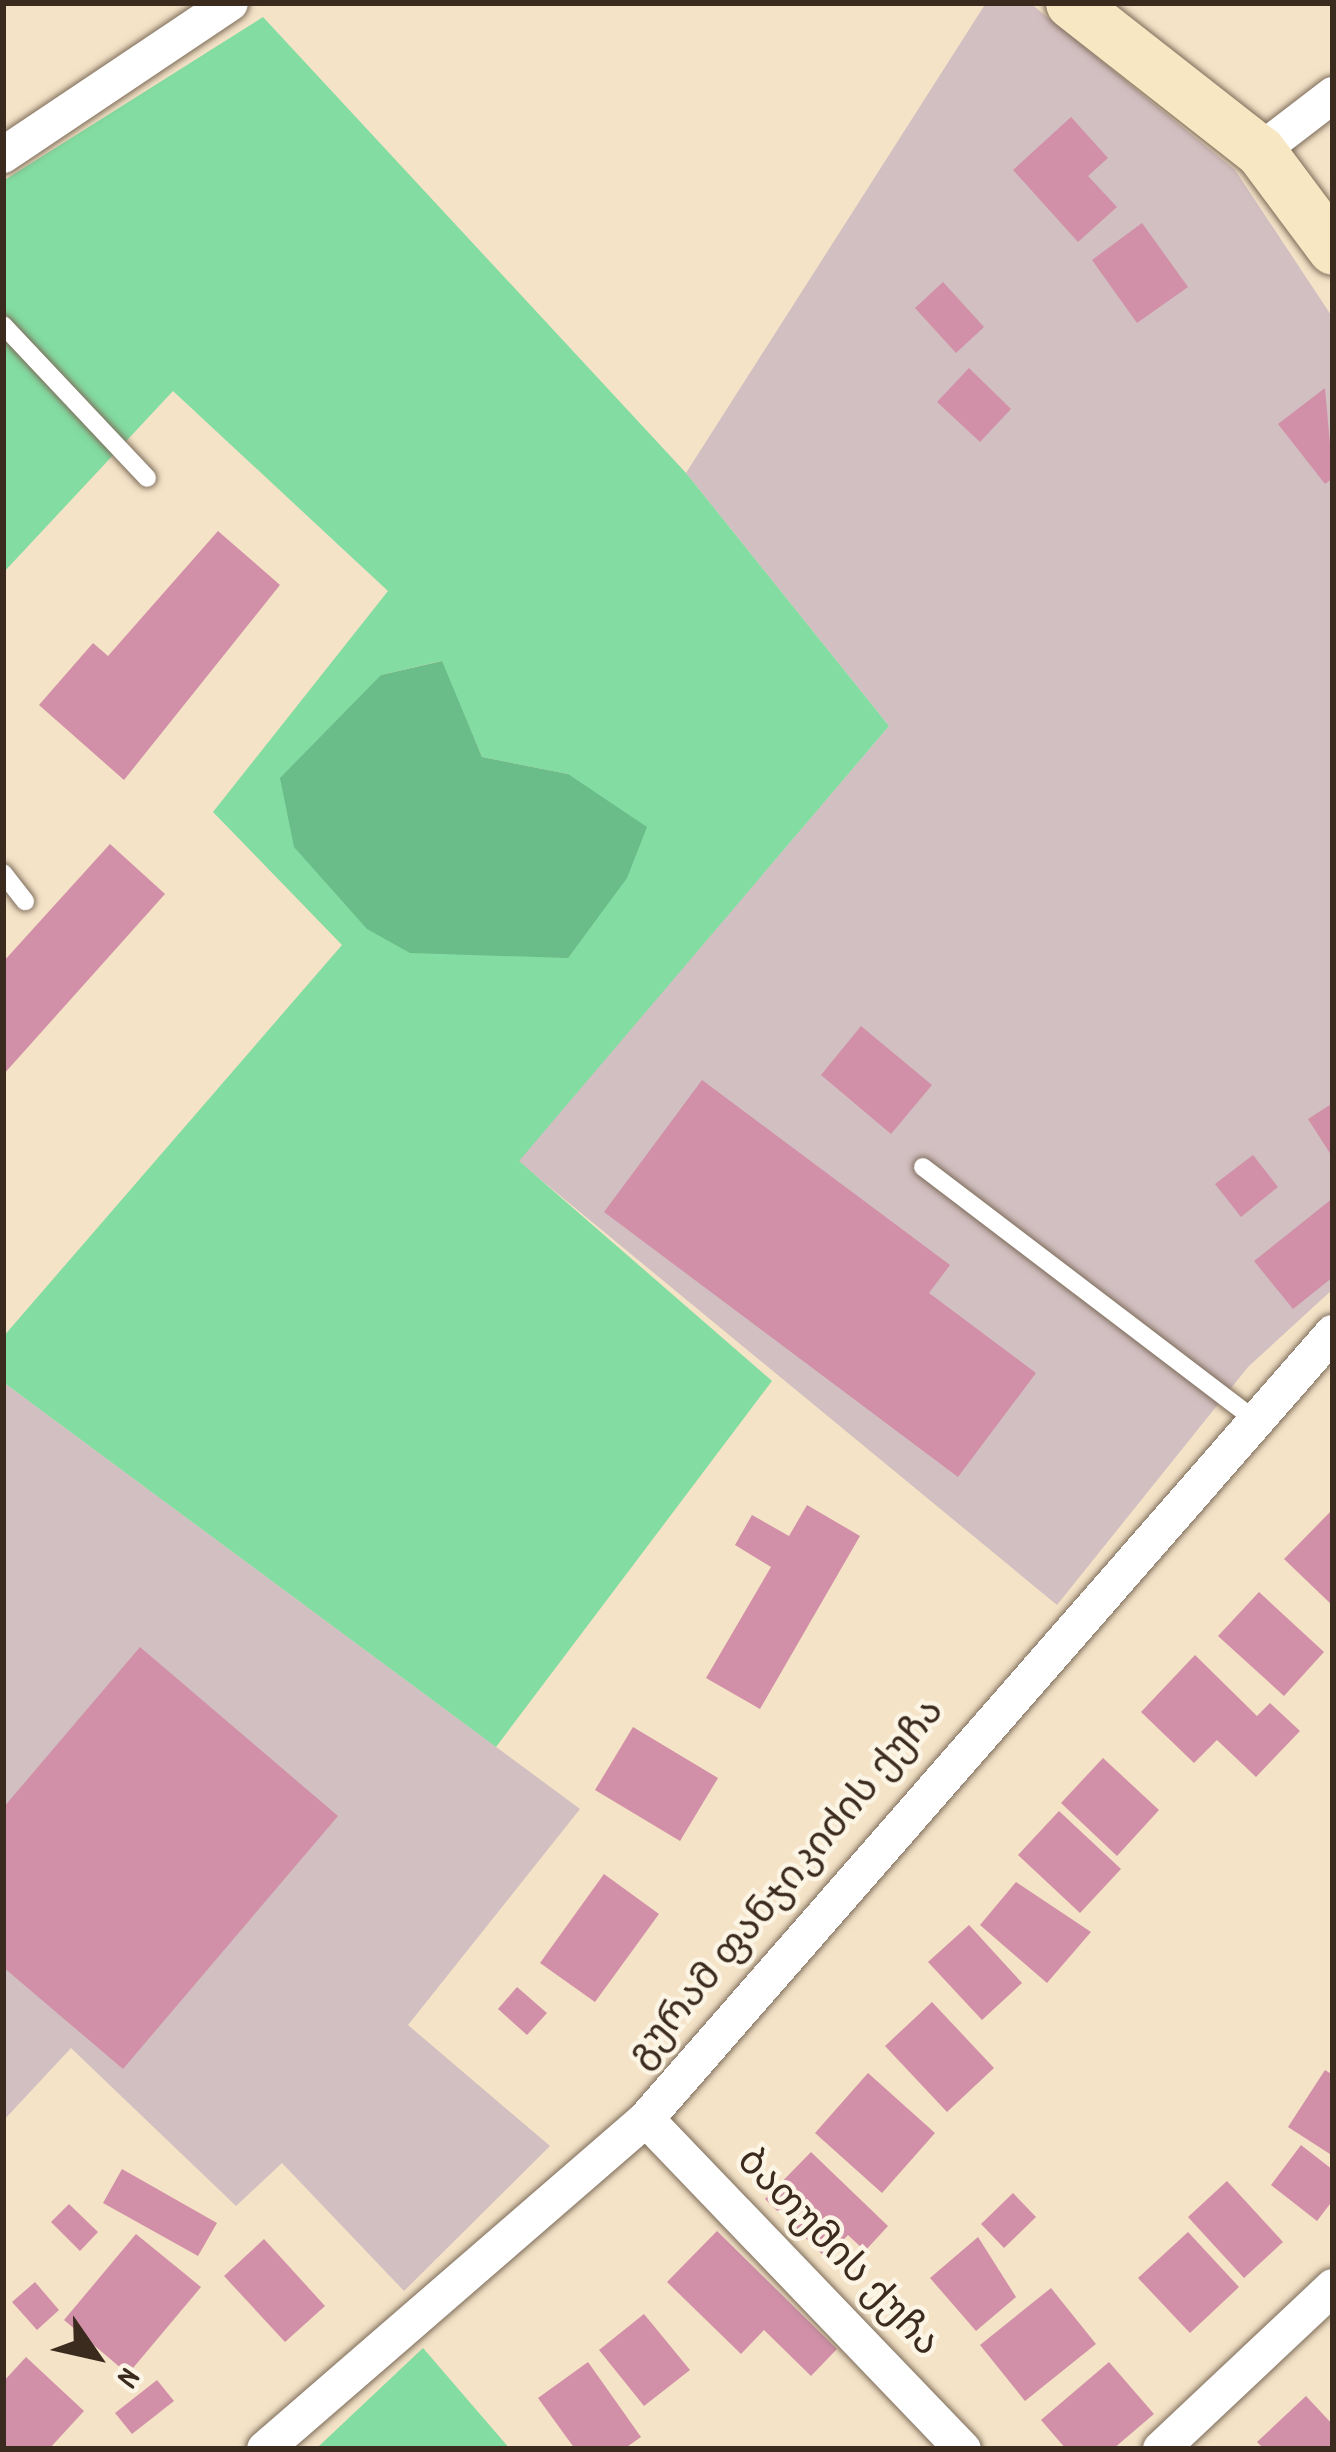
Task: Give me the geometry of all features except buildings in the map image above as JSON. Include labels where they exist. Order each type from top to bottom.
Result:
[{"type":"street","points":[[3,155],[230,3]]},
{"type":"street","points":[[1071,3],[1260,151],[1333,249]]},
{"type":"street","points":[[1260,151],[1333,95]]},
{"type":"street","name":"გურამ ფანჯიკიძის ქუჩა","points":[[265,2449],[646,2119],[1251,1417],[1333,1333]]},
{"type":"street","name":"ბათუმის ქუჩა","points":[[646,2119],[963,2449]]},
{"type":"street","points":[[1161,2449],[1333,2287]]},
{"type":"lane","points":[[3,325],[147,478]]},
{"type":"lane","points":[[3,873],[25,901]]},
{"type":"lane","points":[[923,1167],[1251,1417]]},
{"type":"shaded area","points":[[986,3],[1030,3],[1235,170],[1333,318],[1333,1289],[1248,1367],[1057,1605],[518,1161],[889,726],[686,473]]},
{"type":"shaded area","points":[[3,1382],[580,1809],[408,2025],[550,2146],[404,2291],[282,2163],[236,2206],[71,2048],[3,2121]]},
{"type":"green space","points":[[263,17],[686,473],[889,726],[519,1161],[772,1381],[496,1747],[3,1382],[3,1337],[342,945],[213,812],[388,591],[173,391],[3,573],[3,181]],"holes":[[[441,661],[482,757],[568,774],[568,958],[381,675]]]},
{"type":"green space","points":[[442,661],[482,757],[568,774],[647,827],[627,878],[568,958],[410,953],[367,929],[294,847],[280,778],[381,675]]},
{"type":"green space","points":[[423,2348],[510,2449],[321,2449],[319,2446]]}]
